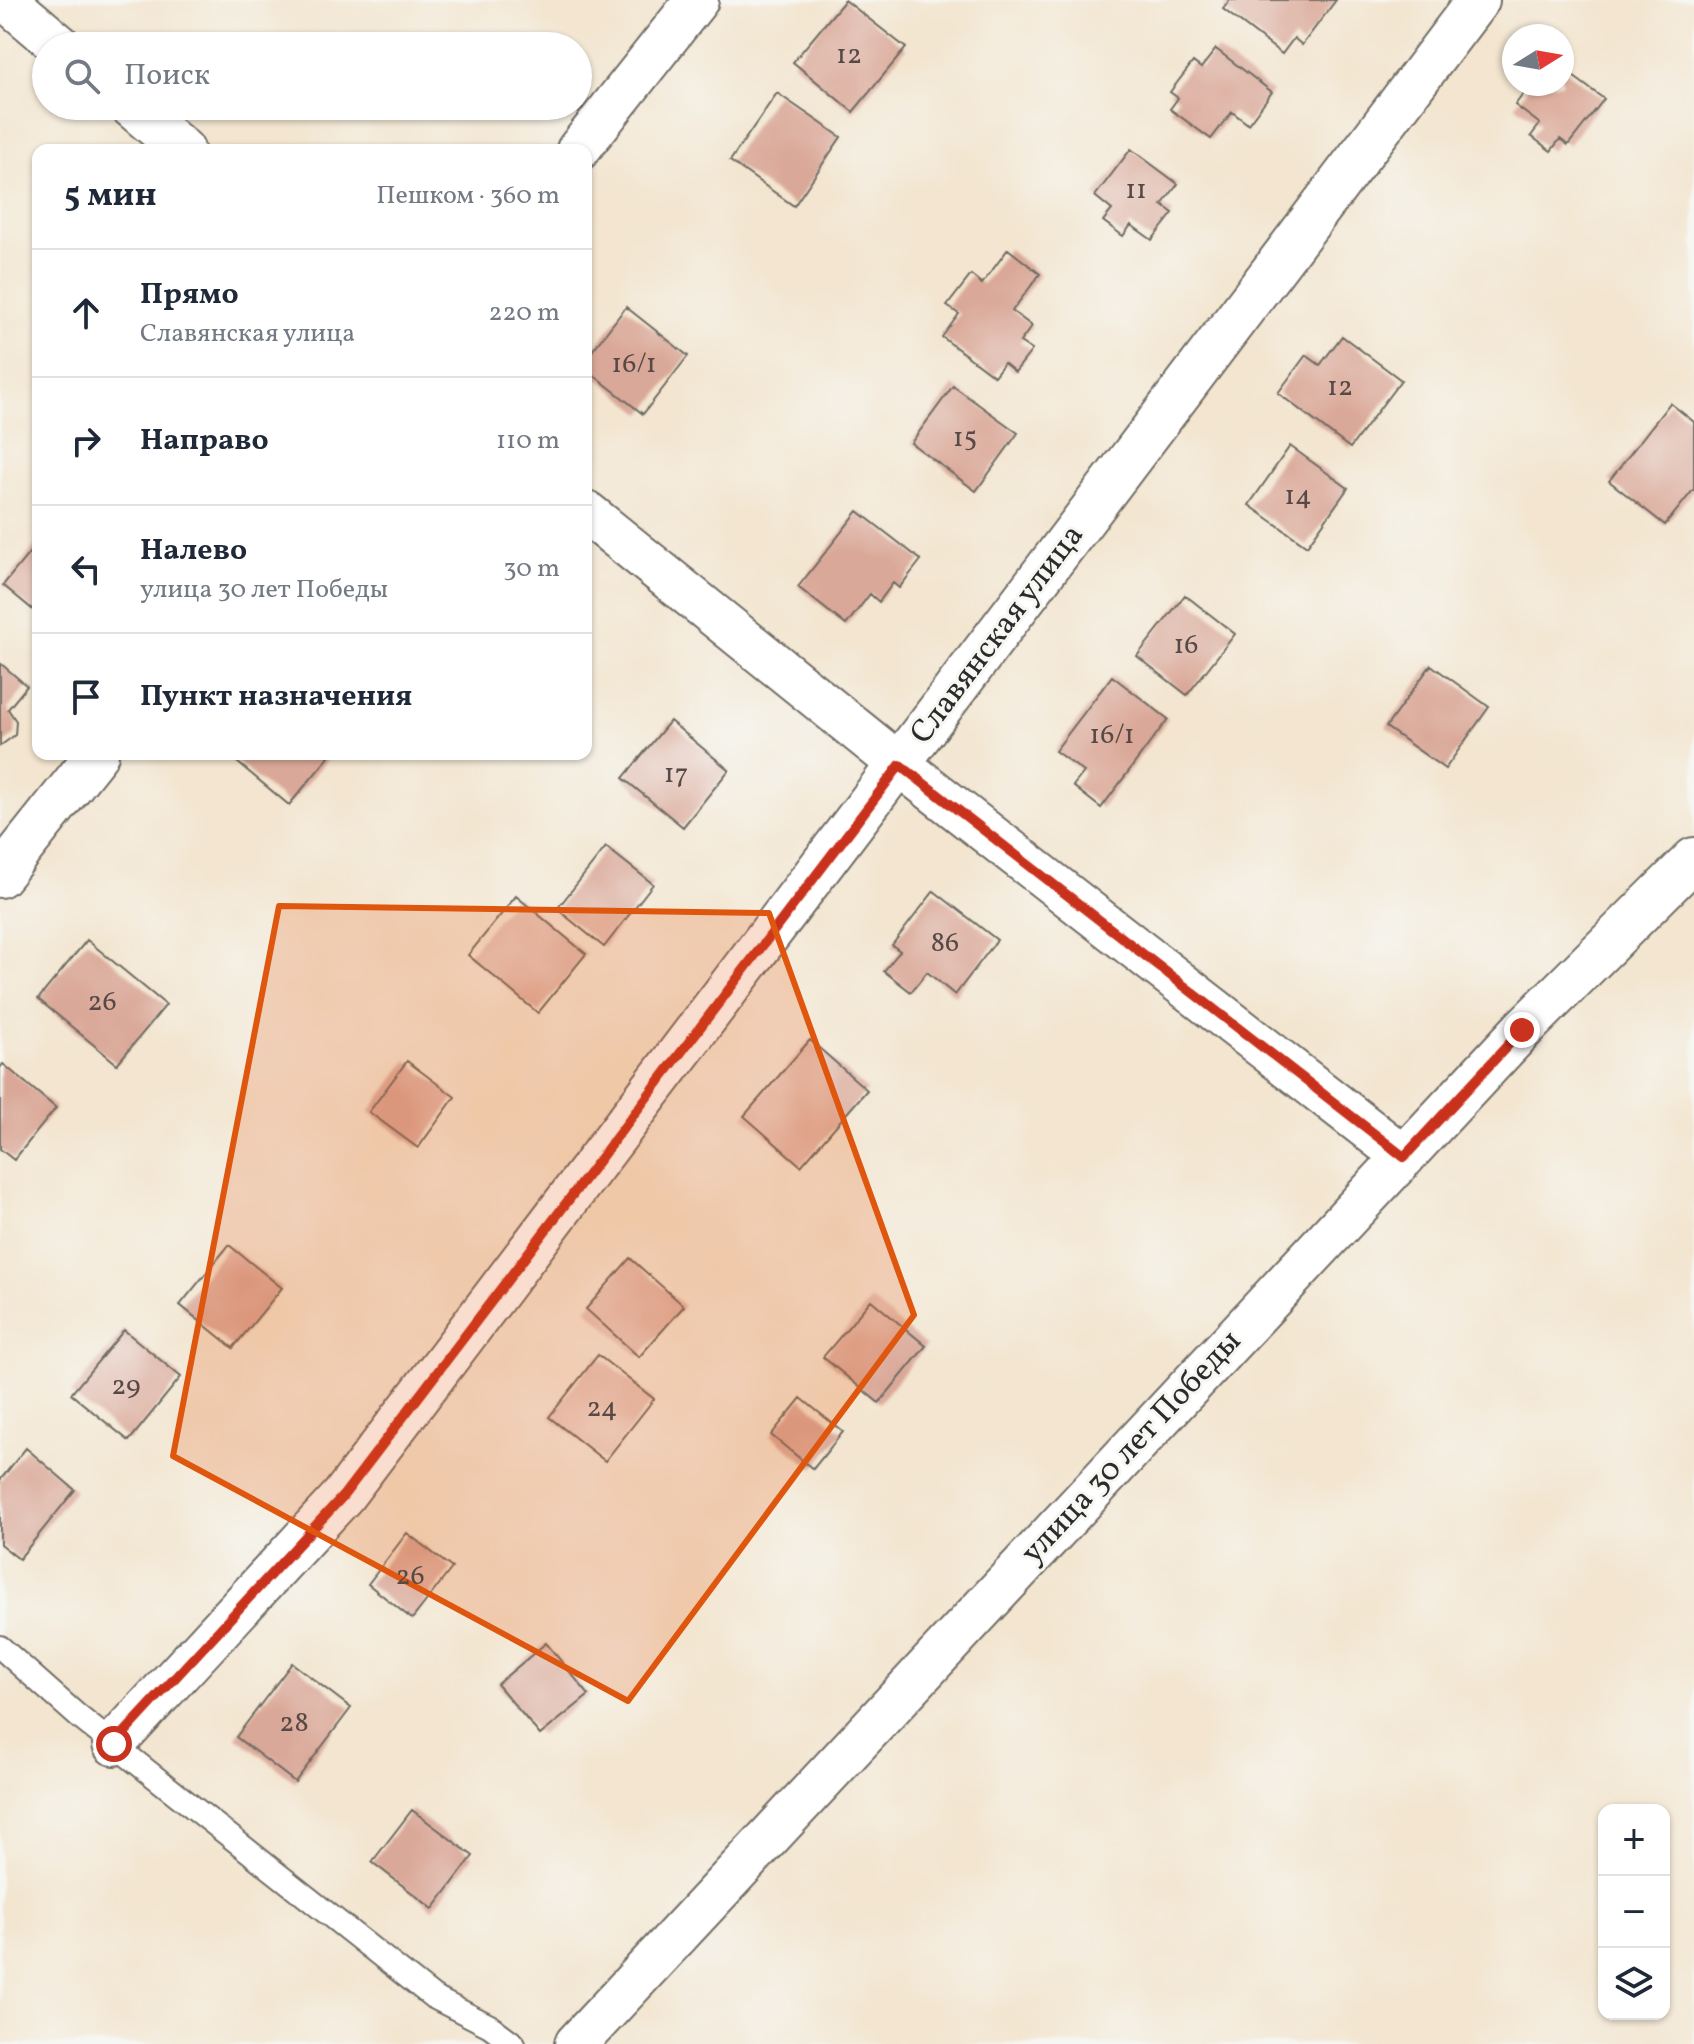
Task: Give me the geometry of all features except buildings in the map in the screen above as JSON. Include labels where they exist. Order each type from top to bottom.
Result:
[{"type":"street","points":[[6,0],[44,32]]},
{"type":"street","points":[[583,144],[697,0]]},
{"type":"street","name":"Славянская улица","points":[[114,1744],[343,1496],[1478,0]]},
{"type":"street","points":[[148,120],[176,144]]},
{"type":"street","points":[[592,517],[900,765],[1404,1157]]},
{"type":"street","points":[[0,876],[92,760]]},
{"type":"street","name":"улица 30 лет Победы","points":[[576,2044],[1522,1030],[1694,859]]},
{"type":"lane","points":[[0,1647],[114,1744],[433,1997],[490,2026],[514,2044]]},
{"type":"highlighted area","points":[[279,906],[769,913],[914,1315],[628,1701],[173,1456]]},
{"type":"route","points":[[114,1744],[343,1496],[900,765],[1404,1157],[1522,1030]]}]
